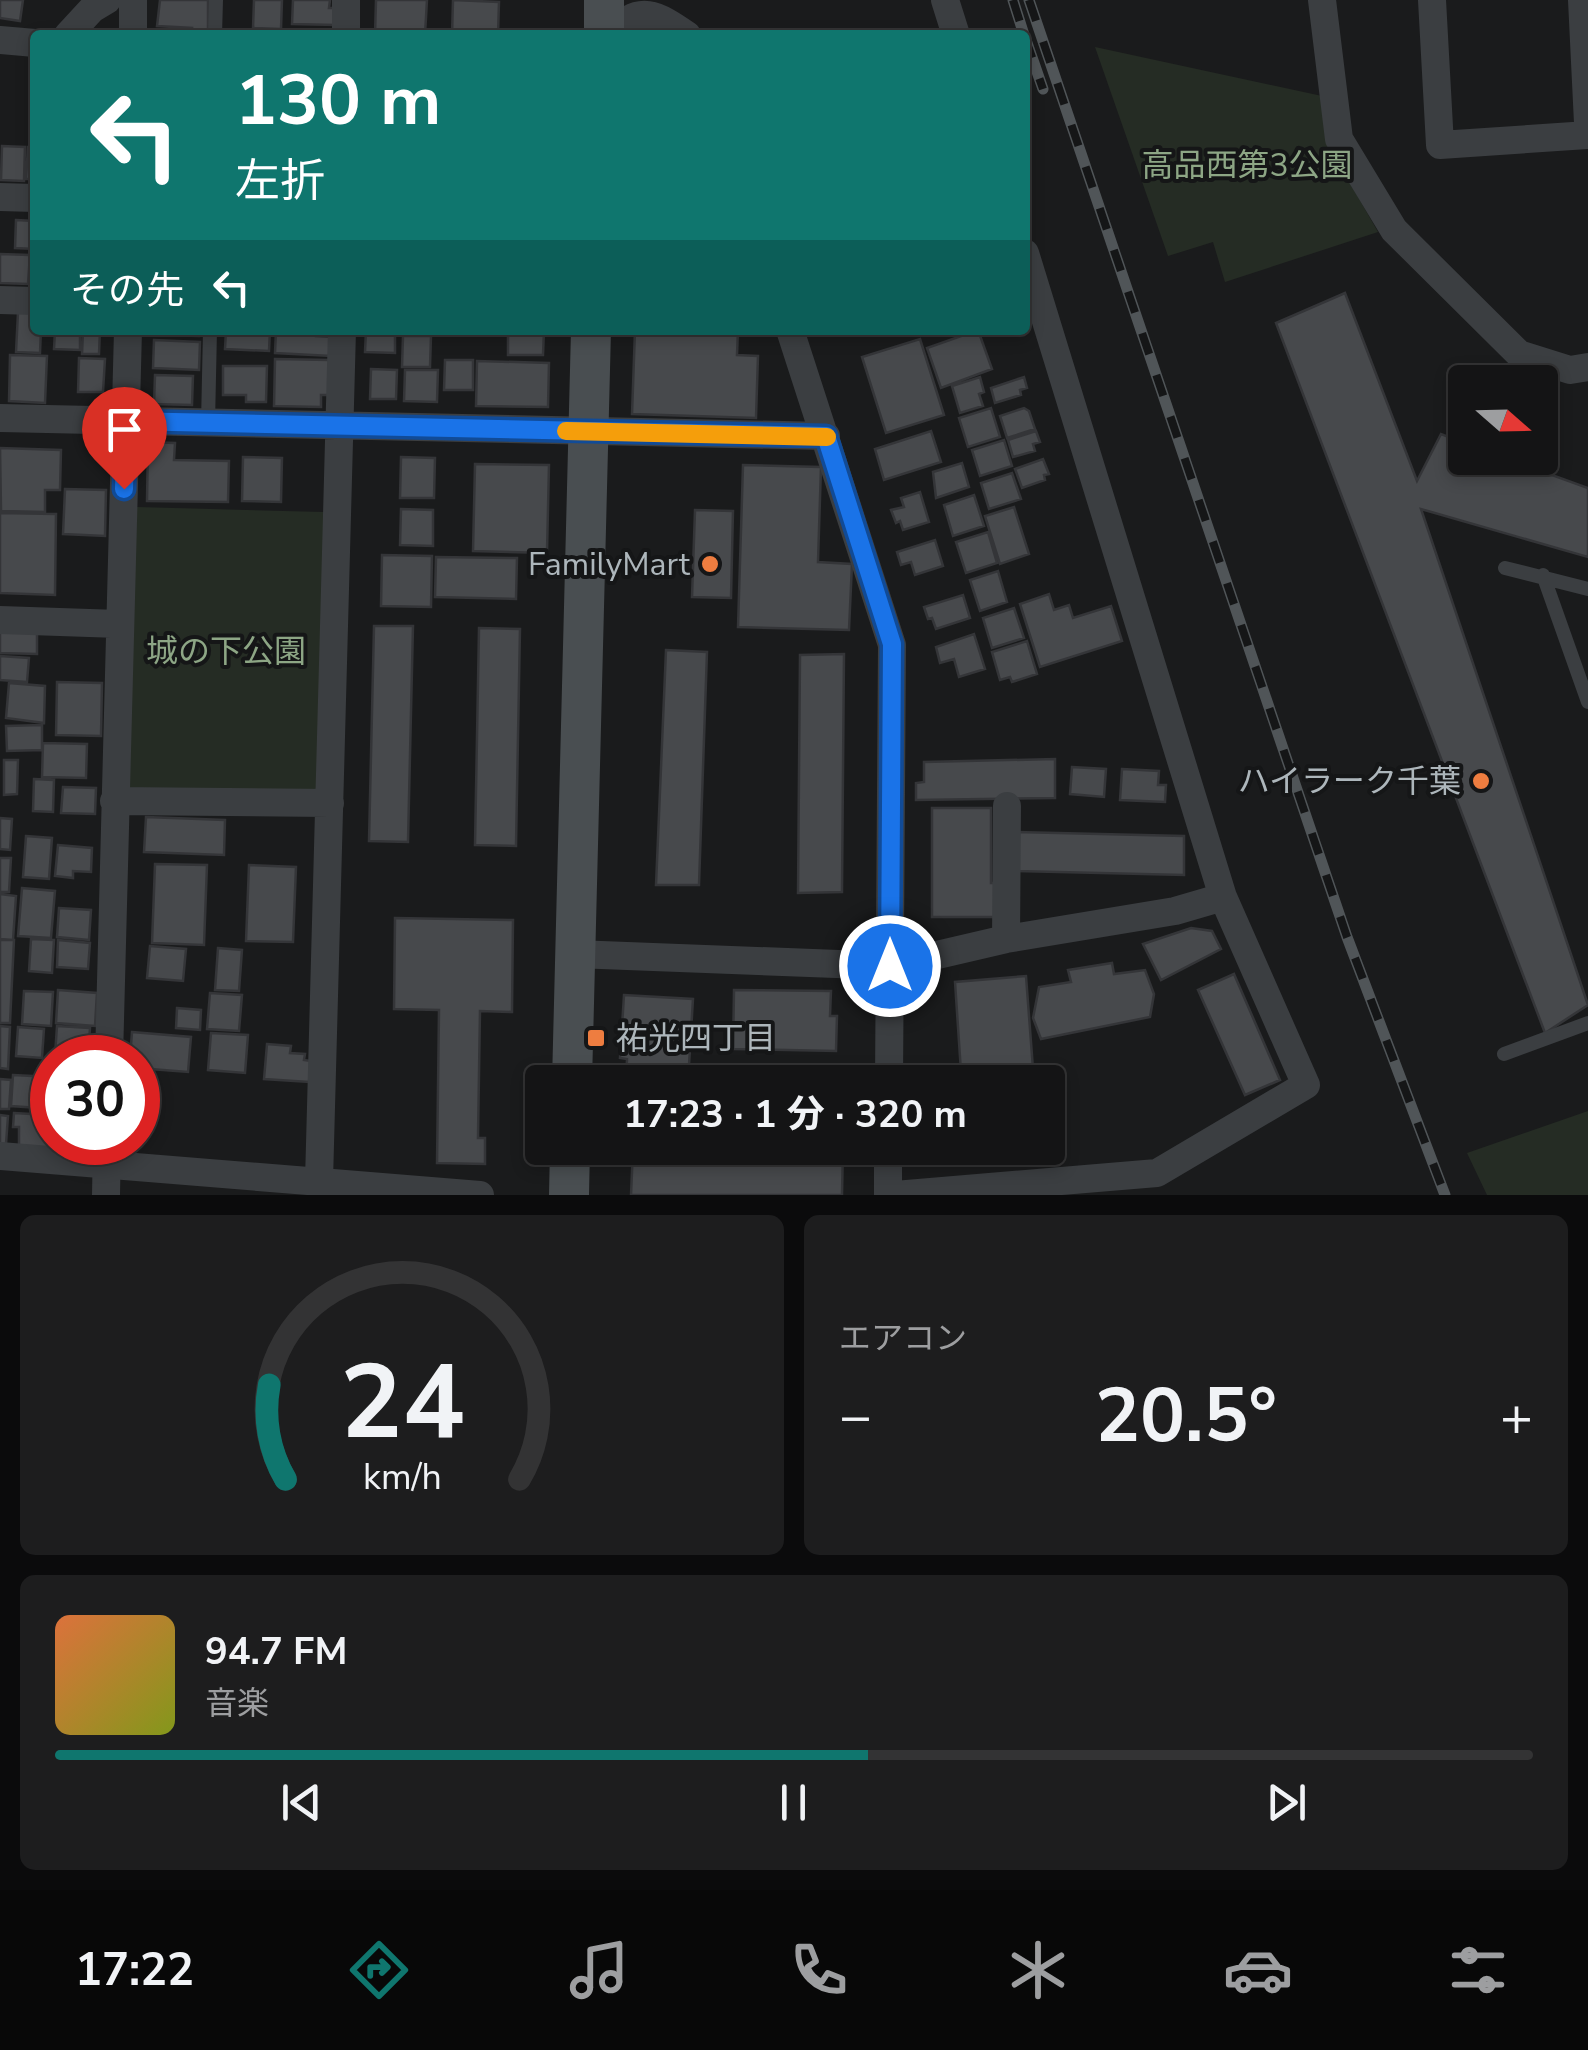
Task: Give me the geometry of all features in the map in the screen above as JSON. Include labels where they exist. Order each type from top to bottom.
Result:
[{"type":"street","points":[[73,30],[92,9],[107,0]]},
{"type":"street","points":[[133,0],[133,30]]},
{"type":"street","points":[[346,0],[346,30]]},
{"type":"street","points":[[604,0],[604,30]]},
{"type":"street","points":[[672,0],[685,30]]},
{"type":"street","points":[[945,0],[954,30]]},
{"type":"street","points":[[1322,0],[1339,139],[1394,230],[1519,354],[1570,370],[1588,367]]},
{"type":"street","points":[[1432,0],[1440,145],[1588,135]]},
{"type":"street","points":[[1582,0],[1588,123]]},
{"type":"street","points":[[616,30],[644,13],[662,17],[680,30]]},
{"type":"street","points":[[0,40],[30,43]]},
{"type":"street","points":[[0,197],[30,198]]},
{"type":"street","points":[[889,1165],[892,1195],[1156,1184],[1306,1085],[1223,897],[1030,269]]},
{"type":"street","points":[[0,300],[30,301]]},
{"type":"street","points":[[109,1035],[128,335]]},
{"type":"street","points":[[319,1181],[342,335]]},
{"type":"street","points":[[572,1065],[591,335]]},
{"type":"street","points":[[792,335],[892,644],[889,1065]]},
{"type":"street","points":[[0,418],[826,436]]},
{"type":"street","points":[[0,620],[119,624]]},
{"type":"street","points":[[114,801],[330,803]]},
{"type":"street","points":[[1006,939],[1007,806]]},
{"type":"street","points":[[575,954],[890,966],[1006,939],[1175,912],[1223,897]]},
{"type":"street","points":[[0,1156],[107,1168],[480,1195]]},
{"type":"street","points":[[569,1195],[570,1165]]},
{"type":"lane","points":[[215,30],[216,0]]},
{"type":"lane","points":[[208,422],[210,335]]},
{"type":"lane","points":[[1505,568],[1588,589]]},
{"type":"lane","points":[[1543,575],[1588,702]]},
{"type":"lane","points":[[1504,1054],[1588,1023]]},
{"type":"green space","name":"高品西第3公園","points":[[1095,47],[1322,96],[1329,146],[1378,232],[1225,282],[1213,242],[1168,256]]},
{"type":"green space","name":"城の下公園","points":[[137,507],[324,512],[317,790],[126,789]]},
{"type":"green space","points":[[1588,1111],[1588,1195],[1487,1195],[1467,1153]]},
{"type":"building","points":[[0,0],[23,0],[20,21],[0,18]]},
{"type":"building","points":[[160,0],[208,0],[208,30],[157,26]]},
{"type":"building","points":[[254,0],[282,0],[281,29],[253,28]]},
{"type":"building","points":[[293,0],[330,0],[329,8],[337,8],[336,25],[292,24]]},
{"type":"building","points":[[376,0],[427,0],[425,30],[375,30]]},
{"type":"building","points":[[453,0],[499,2],[498,30],[452,30]]},
{"type":"building","points":[[2,146],[25,147],[24,181],[1,180]]},
{"type":"building","points":[[28,147],[30,147],[30,179],[26,179]]},
{"type":"building","points":[[16,220],[30,221],[30,249],[15,248]]},
{"type":"building","points":[[0,254],[30,255],[28,284],[0,283]]},
{"type":"building","name":"ハイラーク千葉","points":[[1345,293],[1417,481],[1441,434],[1448,437],[1448,475],[1552,475],[1588,488],[1588,557],[1421,509],[1588,1005],[1545,1033],[1276,323]]},
{"type":"building","points":[[18,312],[30,313],[30,335],[41,335],[40,353],[16,352]]},
{"type":"building","points":[[55,335],[80,335],[80,350],[54,349]]},
{"type":"building","points":[[83,335],[100,335],[99,354],[82,354]]},
{"type":"building","points":[[226,335],[270,335],[269,351],[225,349]]},
{"type":"building","points":[[276,335],[332,337],[331,356],[275,353]]},
{"type":"building","points":[[366,335],[395,335],[395,353],[365,352]]},
{"type":"building","points":[[508,335],[544,335],[543,355],[508,355]]},
{"type":"building","points":[[635,335],[738,335],[737,355],[758,356],[756,418],[632,414]]},
{"type":"building","points":[[964,335],[980,335],[992,369],[941,388],[927,348]]},
{"type":"building","points":[[403,336],[431,336],[430,367],[402,367]]},
{"type":"building","points":[[920,339],[944,415],[886,433],[862,357]]},
{"type":"building","points":[[154,340],[200,342],[199,370],[153,368]]},
{"type":"building","points":[[10,355],[47,356],[45,403],[9,401]]},
{"type":"building","points":[[79,358],[105,359],[103,392],[78,392]]},
{"type":"building","points":[[275,359],[330,360],[329,395],[321,395],[321,407],[274,406]]},
{"type":"building","points":[[445,360],[473,360],[473,390],[444,390]]},
{"type":"building","points":[[477,361],[549,363],[548,407],[476,406]]},
{"type":"building","points":[[223,366],[267,366],[266,402],[246,402],[246,395],[223,395]]},
{"type":"building","points":[[371,369],[397,370],[396,399],[370,399]]},
{"type":"building","points":[[405,370],[438,370],[437,402],[404,401]]},
{"type":"building","points":[[155,375],[193,376],[192,405],[154,404]]},
{"type":"building","points":[[980,377],[983,406],[960,413],[952,386]]},
{"type":"building","points":[[1024,377],[1027,388],[1020,390],[1021,395],[995,403],[991,388]]},
{"type":"building","points":[[991,408],[1000,437],[968,447],[959,418]]},
{"type":"building","points":[[1024,408],[1029,411],[1035,429],[1007,438],[1000,416]]},
{"type":"building","points":[[931,431],[941,462],[884,480],[875,449]]},
{"type":"building","points":[[1036,431],[1040,442],[1033,444],[1035,451],[1013,457],[1008,440]]},
{"type":"building","points":[[1004,440],[1012,466],[980,476],[972,450]]},
{"type":"building","points":[[148,442],[175,443],[174,460],[229,461],[228,502],[147,501]]},
{"type":"building","points":[[0,448],[61,450],[60,490],[45,490],[45,512],[1,511]]},
{"type":"building","points":[[243,457],[282,458],[281,502],[242,501]]},
{"type":"building","points":[[401,457],[435,458],[434,498],[400,498]]},
{"type":"building","points":[[1043,459],[1049,474],[1044,475],[1045,480],[1022,488],[1015,469]]},
{"type":"building","points":[[962,463],[969,487],[936,498],[933,472]]},
{"type":"building","points":[[475,464],[549,465],[547,553],[473,551]]},
{"type":"building","points":[[743,465],[821,467],[818,562],[852,564],[849,630],[738,627]]},
{"type":"building","points":[[1012,473],[1021,499],[989,509],[981,483]]},
{"type":"building","points":[[65,489],[106,490],[105,536],[63,534]]},
{"type":"building","points":[[920,492],[929,522],[903,530],[891,510],[904,507],[901,498]]},
{"type":"building","points":[[974,495],[984,526],[953,536],[944,505]]},
{"type":"building","points":[[1014,507],[1029,554],[1000,564],[985,516]]},
{"type":"building","points":[[401,509],[433,510],[433,546],[400,545]]},
{"type":"building","points":[[695,510],[733,511],[731,598],[692,597]]},
{"type":"building","points":[[0,513],[56,514],[55,595],[0,593]]},
{"type":"building","points":[[988,532],[997,563],[966,573],[956,542]]},
{"type":"building","points":[[935,540],[943,566],[915,575],[911,562],[901,565],[897,552]]},
{"type":"building","points":[[382,555],[432,556],[431,607],[381,606]]},
{"type":"building","points":[[436,557],[517,558],[516,599],[435,597]]},
{"type":"building","points":[[998,571],[1007,602],[980,611],[970,580]]},
{"type":"building","points":[[1049,594],[1054,610],[1069,605],[1073,618],[1111,606],[1122,641],[1040,667],[1020,604]]},
{"type":"building","points":[[963,595],[970,618],[936,629],[924,607]]},
{"type":"building","points":[[1014,608],[1024,638],[992,648],[983,618]]},
{"type":"building","points":[[374,626],[413,626],[408,842],[369,841]]},
{"type":"building","points":[[0,628],[37,629],[37,654],[0,653]]},
{"type":"building","points":[[479,628],[520,629],[516,846],[475,845]]},
{"type":"building","points":[[974,634],[985,669],[959,677],[954,659],[940,663],[936,647]]},
{"type":"building","points":[[1027,641],[1037,674],[1012,682],[1010,677],[1000,680],[992,652]]},
{"type":"building","points":[[666,650],[707,652],[699,885],[656,885]]},
{"type":"building","points":[[844,654],[842,892],[798,893],[800,655]]},
{"type":"building","points":[[0,656],[29,658],[27,682],[0,680]]},
{"type":"building","points":[[57,682],[102,683],[101,736],[56,735]]},
{"type":"building","points":[[9,683],[45,686],[44,723],[6,718]]},
{"type":"building","points":[[42,725],[42,750],[7,751],[6,726]]},
{"type":"building","points":[[43,743],[87,744],[86,778],[42,777]]},
{"type":"building","points":[[1055,759],[1055,798],[916,800],[916,783],[924,782],[924,762]]},
{"type":"building","points":[[4,760],[18,760],[17,794],[4,795]]},
{"type":"building","points":[[1072,767],[1106,769],[1104,797],[1070,794]]},
{"type":"building","points":[[1122,769],[1159,771],[1158,785],[1166,785],[1165,802],[1120,800]]},
{"type":"building","points":[[34,779],[54,780],[53,812],[33,811]]},
{"type":"building","points":[[63,787],[96,788],[95,814],[61,813]]},
{"type":"building","points":[[932,808],[991,808],[991,883],[996,883],[996,917],[932,917]]},
{"type":"building","points":[[146,817],[225,820],[224,855],[144,852]]},
{"type":"building","points":[[0,818],[12,819],[10,850],[0,849]]},
{"type":"building","points":[[1016,832],[1184,836],[1184,875],[1015,871]]},
{"type":"building","points":[[26,836],[52,838],[49,879],[23,877]]},
{"type":"building","points":[[58,845],[92,848],[91,872],[73,871],[73,878],[55,876]]},
{"type":"building","points":[[0,858],[11,858],[9,892],[0,892]]},
{"type":"building","points":[[155,864],[207,865],[204,945],[152,943]]},
{"type":"building","points":[[249,865],[296,867],[293,942],[246,941]]},
{"type":"building","points":[[22,888],[55,891],[51,938],[18,936]]},
{"type":"building","points":[[0,894],[16,896],[13,940],[0,939]]},
{"type":"building","points":[[59,908],[91,910],[89,940],[57,937]]},
{"type":"building","points":[[395,918],[513,920],[512,1012],[480,1011],[478,1138],[485,1138],[485,1164],[437,1163],[439,1010],[394,1009]]},
{"type":"building","points":[[1191,928],[1212,931],[1221,949],[1161,980],[1143,944]]},
{"type":"building","points":[[31,939],[54,940],[52,973],[29,971]]},
{"type":"building","points":[[0,940],[14,940],[10,1023],[0,1023]]},
{"type":"building","points":[[58,940],[90,943],[88,969],[57,967]]},
{"type":"building","points":[[150,946],[186,949],[183,981],[147,978]]},
{"type":"building","points":[[218,948],[242,950],[239,991],[215,990]]},
{"type":"building","points":[[1112,963],[1114,974],[1145,970],[1154,994],[1150,1017],[1041,1039],[1033,1018],[1039,987],[1071,982],[1068,970]]},
{"type":"building","points":[[1234,974],[1280,1080],[1245,1095],[1198,990]]},
{"type":"building","points":[[1026,976],[1033,1065],[961,1065],[955,982]]},
{"type":"building","points":[[58,990],[97,993],[95,1026],[56,1023]]},
{"type":"building","points":[[734,990],[831,991],[830,1016],[837,1016],[836,1051],[733,1049]]},
{"type":"building","points":[[24,991],[53,992],[51,1026],[22,1024]]},
{"type":"building","points":[[210,993],[242,995],[239,1031],[207,1029]]},
{"type":"building","points":[[624,995],[693,999],[689,1065],[627,1065],[627,1059],[620,1058]]},
{"type":"building","points":[[177,1008],[201,1010],[200,1030],[176,1028]]},
{"type":"building","points":[[0,1026],[10,1027],[8,1069],[0,1068]]},
{"type":"building","points":[[57,1026],[90,1028],[90,1035],[56,1035]]},
{"type":"building","points":[[18,1027],[44,1029],[44,1035],[30,1035],[30,1057],[16,1056]]},
{"type":"building","points":[[132,1032],[191,1037],[188,1072],[160,1070],[160,1035],[132,1035]]},
{"type":"building","points":[[211,1033],[248,1035],[245,1073],[208,1070]]},
{"type":"building","points":[[267,1044],[291,1046],[290,1053],[305,1054],[304,1060],[311,1061],[309,1082],[264,1079]]},
{"type":"building","points":[[13,1075],[30,1076],[30,1107],[11,1106]]},
{"type":"building","points":[[0,1079],[11,1080],[9,1109],[0,1109]]},
{"type":"building","points":[[14,1113],[30,1114],[30,1147],[19,1147],[19,1127],[13,1127]]},
{"type":"building","points":[[0,1115],[8,1116],[6,1144],[0,1144]]},
{"type":"building","points":[[632,1165],[843,1165],[842,1195],[631,1195]]},
{"type":"railway","points":[[1013,0],[1022,30]]},
{"type":"railway","points":[[1029,0],[1347,937],[1445,1195]]},
{"type":"railway","points":[[1030,51],[1043,89]]},
{"type":"slow traffic","points":[[566,431],[827,437]]},
{"type":"place","name":"FamilyMart","points":[[710,564]]},
{"type":"place","name":"ハイラーク千葉","points":[[1481,781]]},
{"type":"place","name":"祐光四丁目","points":[[596,1038]]},
{"type":"route","points":[[124,489],[126,421],[826,436],[892,644],[890,966]]}]
